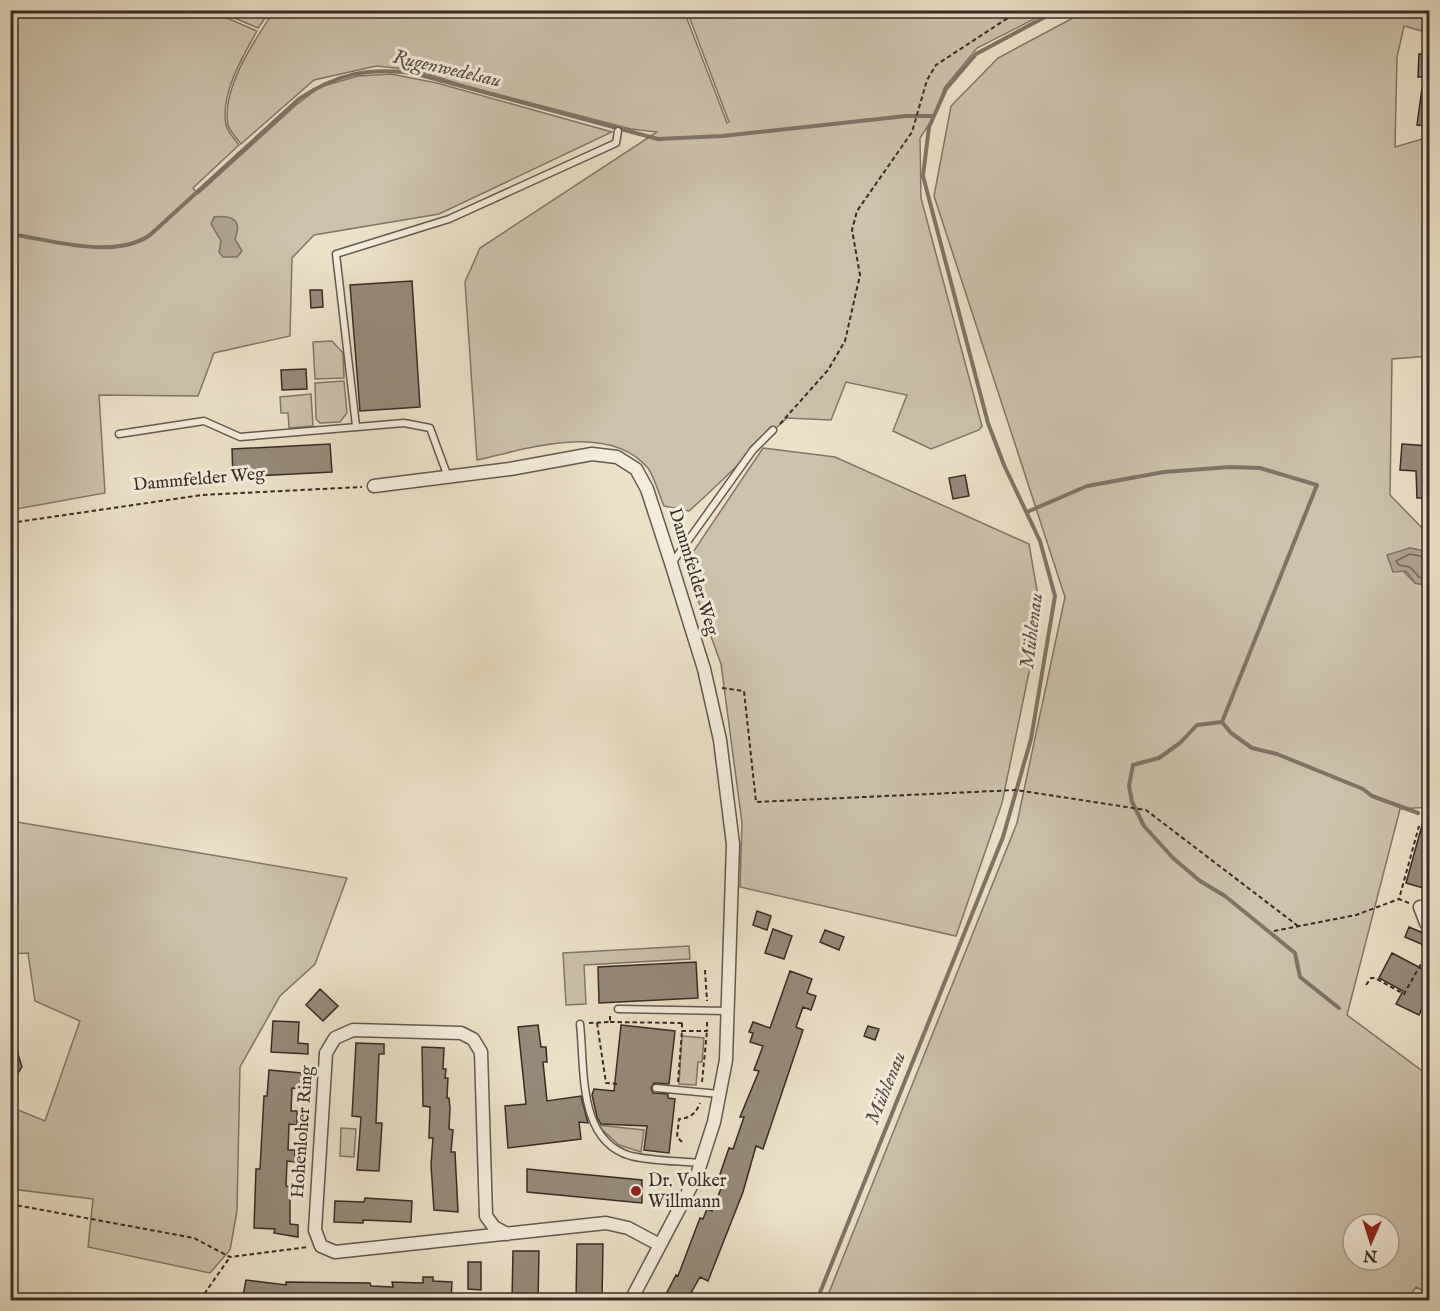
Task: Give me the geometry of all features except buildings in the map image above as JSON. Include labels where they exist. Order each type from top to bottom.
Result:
[{"type":"street","name":"Dammfelder Weg","points":[[374,486],[448,477],[592,454],[617,457],[636,469],[647,489],[671,563],[708,687],[720,740],[733,844],[726,1060],[714,1122],[697,1175],[658,1244],[631,1300]]},
{"type":"street","points":[[1420,907],[1426,924],[1430,925]]},
{"type":"street","name":"Hohenloher Ring","points":[[321,1246],[315,1230],[326,1053],[335,1038],[353,1030],[461,1033],[473,1039],[481,1052],[486,1216],[494,1227],[507,1234]]},
{"type":"street","points":[[321,1246],[335,1252],[606,1223],[628,1228],[658,1244]]},
{"type":"lane","points":[[356,426],[336,254],[449,219],[616,143],[618,131]]},
{"type":"lane","points":[[119,434],[204,421],[240,437],[404,423],[430,428],[448,477]]},
{"type":"lane","points":[[671,563],[753,450],[773,430]]},
{"type":"lane","points":[[618,1009],[728,1011]]},
{"type":"lane","points":[[580,1024],[589,1115],[610,1146],[631,1156],[701,1163]]},
{"type":"lane","points":[[656,1088],[720,1094]]},
{"type":"path","points":[[773,430],[811,392],[828,370],[845,341],[860,275],[852,230],[857,211],[916,124],[927,80],[936,65],[1020,10]]},
{"type":"path","name":"Dammfelder Weg","points":[[10,523],[202,495],[374,486]]},
{"type":"path","points":[[708,687],[744,691],[756,802],[1016,790],[1146,810],[1298,926]]},
{"type":"path","points":[[1399,899],[1419,826]]},
{"type":"path","points":[[1274,931],[1356,915],[1399,899],[1420,907]]},
{"type":"path","points":[[1366,985],[1371,978],[1375,978],[1404,994],[1430,948]]},
{"type":"path","points":[[681,1142],[677,1137],[679,1119],[690,1118],[696,1112],[701,1092],[707,1031],[705,970]]},
{"type":"path","points":[[610,1022],[610,1010],[618,1009]]},
{"type":"path","points":[[677,1090],[682,1010]]},
{"type":"path","points":[[597,1023],[606,1083],[617,1084]]},
{"type":"path","points":[[580,1024],[682,1023]]},
{"type":"path","points":[[682,1031],[707,1031]]},
{"type":"path","points":[[10,1204],[194,1238],[230,1257],[321,1246]]},
{"type":"path","points":[[200,1300],[230,1257]]},
{"type":"shaded area","points":[[11,11],[211,11],[257,31],[234,76],[226,101],[226,125],[239,145],[193,188],[198,194],[296,105],[320,87],[358,76],[391,74],[437,83],[612,132],[439,214],[314,235],[292,258],[290,336],[214,353],[198,396],[99,395],[105,493],[11,510]]},
{"type":"shaded area","points":[[218,11],[270,11],[258,28]]},
{"type":"shaded area","points":[[274,11],[684,11],[727,123],[729,122],[687,11],[1050,11],[977,48],[944,88],[937,112],[920,138],[921,198],[982,426],[979,430],[931,449],[893,431],[907,395],[846,382],[831,420],[787,418],[689,511],[664,506],[648,468],[631,454],[611,445],[566,442],[477,460],[465,282],[480,248],[657,132],[631,129],[466,86],[415,70],[376,66],[314,80],[241,144],[228,125],[227,111],[230,96],[241,65]]},
{"type":"shaded area","points":[[1086,11],[1429,11],[1429,33],[1404,26],[1397,57],[1395,147],[1429,137],[1430,356],[1392,359],[1390,495],[1429,535],[1429,552],[1410,548],[1388,556],[1415,583],[1429,586],[1429,807],[1400,809],[1347,1015],[1429,1076],[1429,1294],[1416,1287],[1407,1300],[826,1300],[1017,823],[1065,597],[934,196],[951,106],[998,58]]},
{"type":"shaded area","points":[[332,341],[343,353],[344,378],[315,379],[313,342]]},
{"type":"shaded area","points":[[344,381],[347,413],[340,422],[320,423],[316,419],[315,383]]},
{"type":"shaded area","points":[[311,394],[313,426],[289,428],[288,413],[281,413],[280,397]]},
{"type":"shaded area","points":[[763,448],[835,457],[1029,544],[1041,614],[1002,803],[956,936],[740,887],[742,823],[721,664],[685,564]]},
{"type":"shaded area","points":[[11,821],[347,878],[315,964],[280,996],[240,1067],[237,1211],[230,1250],[210,1273],[88,1247],[93,1199],[11,1189],[11,1107],[45,1121],[80,1021],[35,1001],[28,953],[11,954]]},
{"type":"shaded area","points":[[689,946],[690,959],[584,965],[586,1004],[566,1005],[563,953]]},
{"type":"shaded area","points":[[682,1036],[704,1038],[702,1062],[698,1062],[696,1085],[679,1084]]},
{"type":"shaded area","points":[[597,1125],[644,1130],[641,1152],[619,1145]]},
{"type":"shaded area","points":[[341,1128],[356,1129],[354,1157],[340,1156]]},
{"type":"water","points":[[214,217],[231,218],[237,223],[235,239],[242,251],[237,257],[223,257],[219,252],[221,241],[211,224]]},
{"type":"water","points":[[1410,548],[1429,552],[1429,586],[1415,583],[1406,571],[1393,572],[1387,555]]},
{"type":"waterway","name":"Mühlenau","points":[[817,1300],[1003,837],[1031,739],[1055,596],[1040,541],[1004,465],[988,423],[923,176],[929,127],[946,89],[976,54],[1058,10]]},
{"type":"waterway","name":"Rugenwedelsau","points":[[10,234],[82,246],[119,246],[135,242],[150,235],[299,99],[327,83],[367,72],[413,73],[658,139],[722,136],[906,116],[934,116]]},
{"type":"waterway","points":[[1027,512],[1087,486],[1164,472],[1230,467],[1260,468],[1317,485],[1222,722],[1197,725],[1180,743],[1159,758],[1133,765],[1129,786],[1132,802],[1144,826],[1173,858],[1200,881],[1225,896],[1295,953],[1300,977],[1339,1008]]},
{"type":"waterway","points":[[1222,722],[1231,733],[1252,748],[1277,754],[1363,789],[1372,796],[1418,813]]},
{"type":"place","name":"Dr. Volker Willmann","points":[[636,1191]]}]
